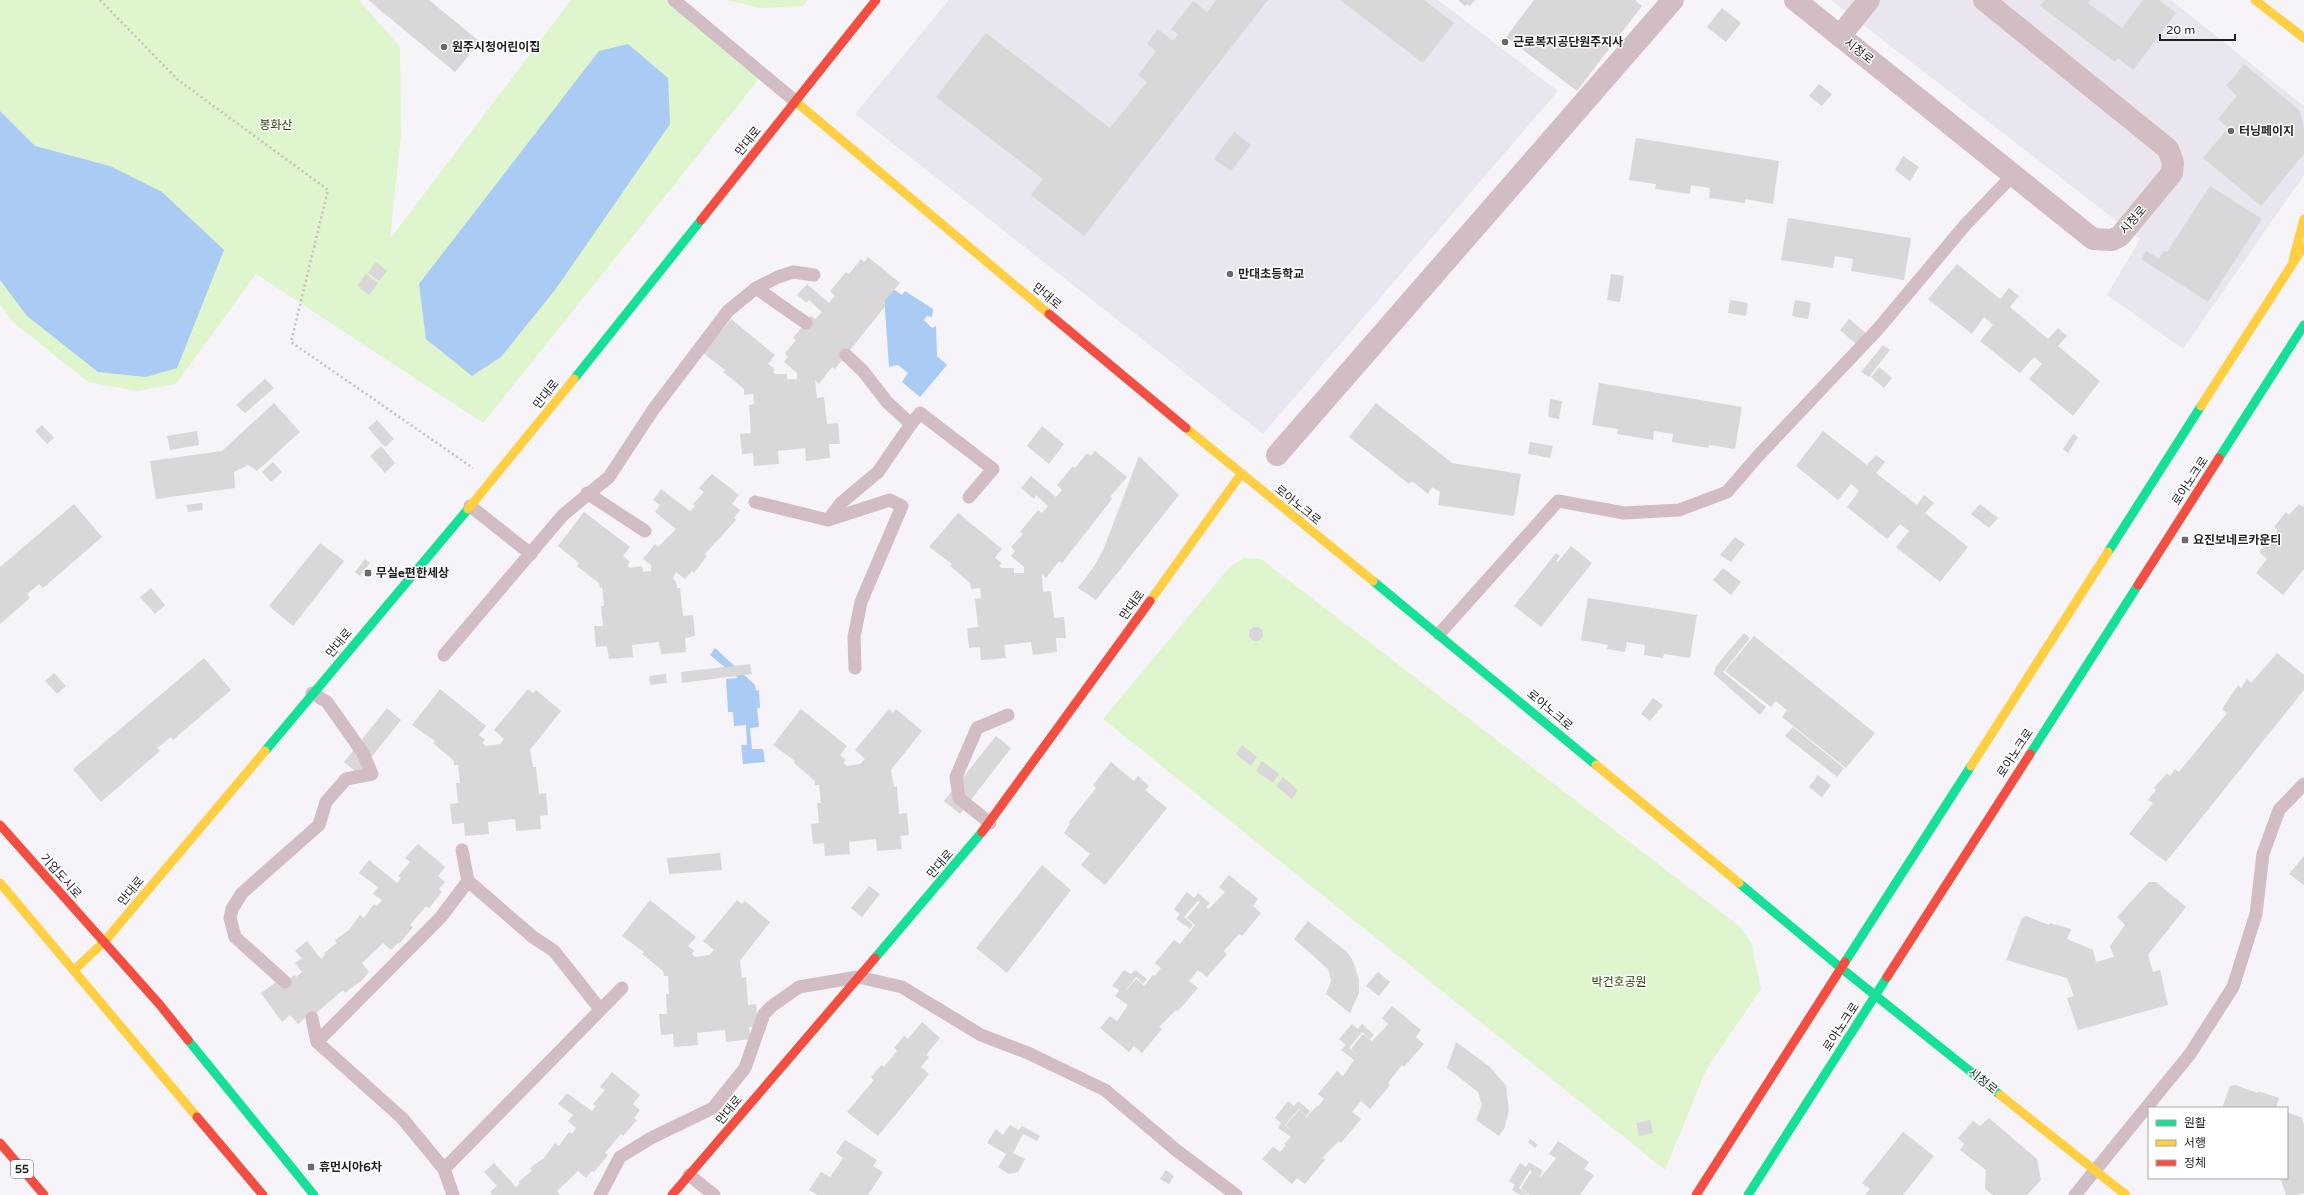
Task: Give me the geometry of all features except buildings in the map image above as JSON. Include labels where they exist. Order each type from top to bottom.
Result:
[{"type":"main road","name":"만대로","points":[[75,969],[104,942],[312,693],[492,481],[876,0]]},
{"type":"main road","points":[[2255,0],[2302,36],[2304,47]]},
{"type":"main road","name":"만대로","points":[[672,1195],[990,823],[1241,474],[795,101]]},
{"type":"main road","points":[[2291,266],[2304,219]]},
{"type":"main road","points":[[1696,1195],[2304,246]]},
{"type":"main road","name":"로아노크로","points":[[1748,1195],[2304,325]]},
{"type":"main road","name":"로아노크로","points":[[1241,474],[1439,634],[1841,968]]},
{"type":"main road","name":"기업도시로","points":[[0,825],[104,942]]},
{"type":"main road","points":[[0,883],[75,969],[263,1195]]},
{"type":"main road","points":[[104,942],[160,1005],[314,1195]]},
{"type":"main road","name":"시청로","points":[[1841,968],[2126,1195]]},
{"type":"main road","name":"55","points":[[0,1143],[44,1195]]},
{"type":"street","points":[[1277,455],[1673,0]]},
{"type":"street","name":"시청로","points":[[1795,0],[2014,174],[2093,239],[2112,240],[2120,236],[2172,173],[2173,163],[2168,149],[1984,0]]},
{"type":"street","name":"시청로","points":[[1840,36],[1869,0]]},
{"type":"lane","points":[[674,0],[795,101]]},
{"type":"lane","points":[[1439,634],[1558,501],[1624,513],[1679,510],[1727,492],[1758,456],[1878,329],[1966,224],[2014,174]]},
{"type":"lane","points":[[444,655],[563,515],[587,493],[609,477],[653,410],[728,311],[756,288],[793,272],[814,275]]},
{"type":"lane","points":[[756,288],[806,323]]},
{"type":"lane","points":[[846,355],[863,371],[887,402],[911,424]]},
{"type":"lane","points":[[828,520],[841,503],[878,472],[920,412],[993,469],[969,497]]},
{"type":"lane","points":[[587,493],[645,531]]},
{"type":"lane","points":[[756,502],[828,520],[890,500],[902,506],[861,602],[854,637],[855,668]]},
{"type":"lane","points":[[470,506],[531,554]]},
{"type":"lane","points":[[285,982],[235,937],[230,918],[232,909],[242,893],[319,825],[326,802],[346,779],[372,774],[363,753],[327,702],[312,693]]},
{"type":"lane","points":[[990,823],[959,798],[956,777],[977,728],[1008,715]]},
{"type":"lane","points":[[2075,1195],[2190,1054],[2233,987],[2256,914],[2263,854],[2279,810],[2304,784]]},
{"type":"lane","points":[[462,850],[468,881],[533,937],[554,951],[600,1009]]},
{"type":"lane","points":[[317,1042],[441,917],[468,881]]},
{"type":"lane","points":[[600,1195],[620,1157],[651,1138],[712,1108],[745,1068],[764,1014],[772,1006],[799,987],[858,978],[902,987],[981,1034],[1028,1053],[1104,1090],[1176,1150],[1236,1195]]},
{"type":"lane","points":[[444,1169],[622,988]]},
{"type":"lane","points":[[312,1018],[317,1042],[402,1118],[444,1169],[453,1195]]},
{"type":"lane","points":[[689,1175],[714,1195]]},
{"type":"path","points":[[100,0],[177,79],[328,190],[291,342],[492,481]]},
{"type":"shaded area","name":"만대초등학교","points":[[949,0],[1438,0],[1558,91],[1263,434],[855,114]]},
{"type":"shaded area","points":[[1831,0],[2171,0],[2304,106],[2304,175],[2183,349],[2107,295],[2140,239]]},
{"type":"green space","name":"봉화산","points":[[0,0],[359,0],[400,47],[401,134],[390,239],[571,0],[666,0],[763,74],[483,423],[256,274],[176,384],[137,391],[88,382],[13,322],[0,305]]},
{"type":"green space","points":[[727,0],[808,0],[803,6],[760,8]]},
{"type":"green space","name":"박건호공원","points":[[1243,558],[1261,559],[1739,926],[1751,942],[1761,989],[1706,1070],[1665,1170],[1103,719],[1230,567]]},
{"type":"water","points":[[628,44],[668,78],[670,124],[555,290],[501,357],[472,376],[426,339],[419,284],[599,51]]},
{"type":"water","points":[[0,111],[35,146],[110,166],[162,192],[224,250],[177,368],[146,377],[98,372],[27,316],[0,280]]},
{"type":"water","points":[[883,282],[902,295],[905,291],[933,309],[932,317],[927,316],[924,320],[932,328],[936,326],[937,356],[947,365],[920,397],[902,382],[908,373],[898,365],[889,367]]},
{"type":"water","points":[[715,648],[755,685],[756,691],[759,690],[760,708],[757,708],[759,727],[750,728],[752,749],[763,749],[765,762],[743,764],[741,745],[747,745],[746,725],[734,726],[733,712],[728,712],[726,679],[738,678],[710,655]]},
{"type":"traffic: fast","points":[[574,379],[701,220]]},
{"type":"traffic: fast","points":[[2219,458],[2304,325]]},
{"type":"traffic: fast","points":[[2108,552],[2201,406]]},
{"type":"traffic: fast","points":[[265,751],[468,509]]},
{"type":"traffic: fast","points":[[1373,581],[1596,765]]},
{"type":"traffic: fast","points":[[2030,754],[2138,585]]},
{"type":"traffic: fast","points":[[1845,962],[1971,766]]},
{"type":"traffic: fast","points":[[875,958],[982,832]]},
{"type":"traffic: fast","points":[[1739,883],[1841,968],[2000,1095]]},
{"type":"traffic: fast","points":[[1748,1195],[1887,977]]},
{"type":"traffic: fast","points":[[188,1040],[314,1195]]},
{"type":"traffic: slow","points":[[2255,0],[2304,38]]},
{"type":"traffic: slow","points":[[795,101],[1049,314]]},
{"type":"traffic: slow","points":[[2293,260],[2304,219]]},
{"type":"traffic: slow","points":[[2201,406],[2304,246]]},
{"type":"traffic: slow","points":[[468,509],[574,379]]},
{"type":"traffic: slow","points":[[1186,428],[1373,581]]},
{"type":"traffic: slow","points":[[1150,601],[1241,474]]},
{"type":"traffic: slow","points":[[1971,766],[2108,552]]},
{"type":"traffic: slow","points":[[75,969],[104,942],[265,751]]},
{"type":"traffic: slow","points":[[1596,765],[1739,883]]},
{"type":"traffic: slow","points":[[0,883],[197,1117]]},
{"type":"traffic: slow","points":[[2000,1095],[2126,1195]]},
{"type":"traffic: jam","points":[[701,220],[876,0]]},
{"type":"traffic: jam","points":[[1049,314],[1186,428]]},
{"type":"traffic: jam","points":[[2138,585],[2219,458]]},
{"type":"traffic: jam","points":[[982,832],[1150,601]]},
{"type":"traffic: jam","points":[[1887,977],[2030,754]]},
{"type":"traffic: jam","points":[[0,825],[160,1005],[188,1040]]},
{"type":"traffic: jam","points":[[672,1195],[875,958]]},
{"type":"traffic: jam","points":[[1696,1195],[1845,962]]},
{"type":"traffic: jam","points":[[197,1117],[263,1195]]},
{"type":"traffic: jam","points":[[0,1143],[44,1195]]},
{"type":"place","name":"근로복지공단원주지사","points":[[1505,42]]},
{"type":"place","name":"원주시청어린이집","points":[[444,47]]},
{"type":"place","name":"터닝페이지","points":[[2231,131]]},
{"type":"place","name":"만대초등학교","points":[[1230,274]]},
{"type":"place","name":"요진보네르카운티","points":[[2185,540]]},
{"type":"place","name":"무실e편한세상","points":[[368,573]]},
{"type":"place","name":"휴먼시아6차","points":[[311,1167]]}]
